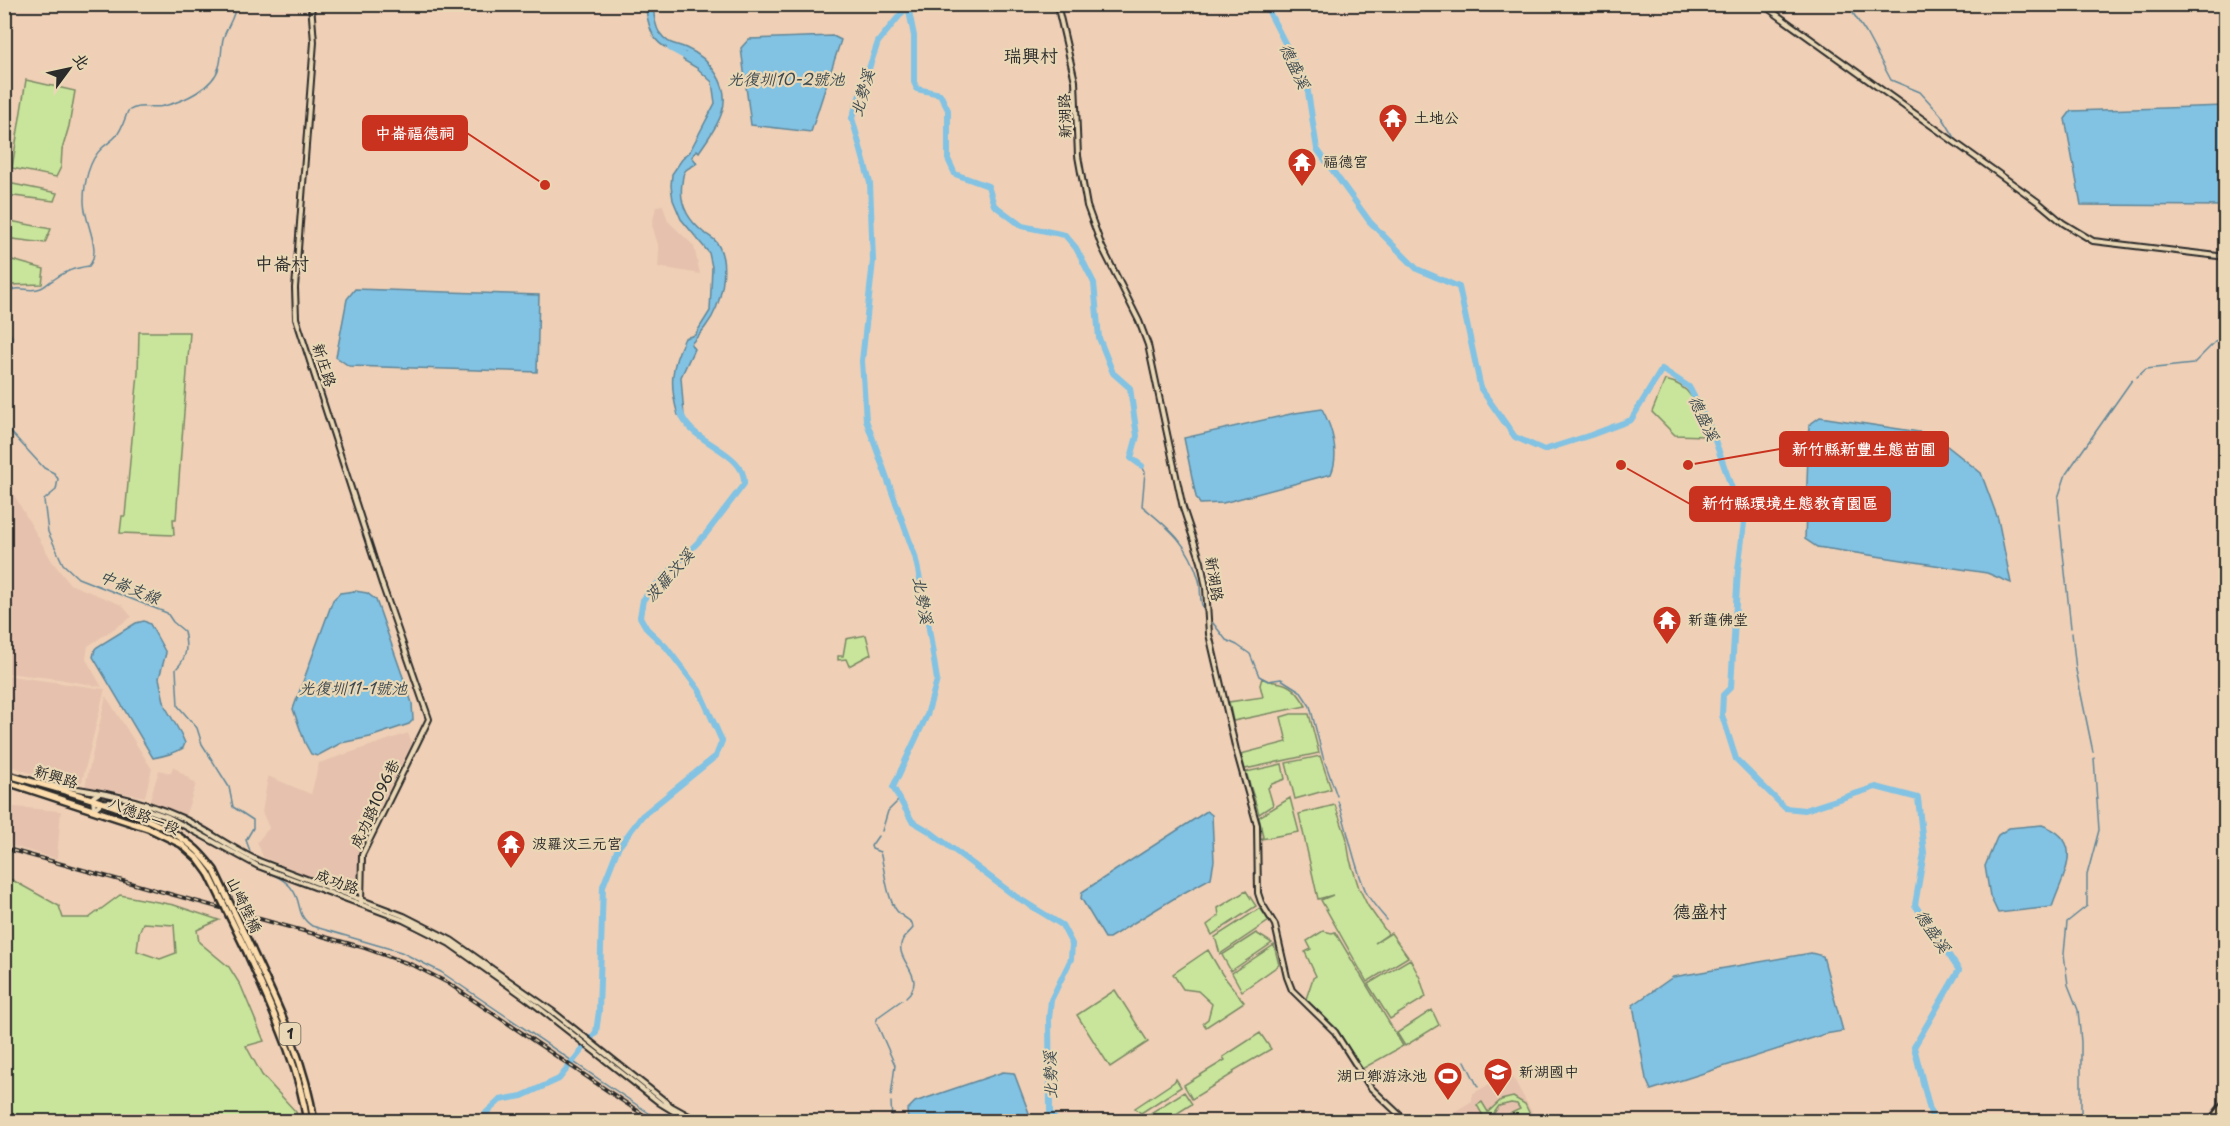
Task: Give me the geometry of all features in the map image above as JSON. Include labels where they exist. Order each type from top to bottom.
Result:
[{"type":"main road","name":"新興路","points":[[4,774],[101,803]]},
{"type":"main road","name":"新興路","points":[[4,781],[94,809]]},
{"type":"main road","name":"八德路一段","points":[[101,803],[151,821],[182,838],[202,856],[211,872]]},
{"type":"main road","name":"八德路一段","points":[[94,809],[148,828],[181,844],[211,872]]},
{"type":"main road","name":"山崎陸橋","points":[[211,872],[249,951]]},
{"type":"main road","name":"1","points":[[249,951],[289,1048],[304,1100],[307,1122]]},
{"type":"main road","name":"1","points":[[249,951],[284,1018],[303,1069],[314,1122]]},
{"type":"main road","points":[[2210,1122],[2226,1102]]},
{"type":"street","name":"新庄路","points":[[311,4],[314,42],[296,288],[296,318],[382,584],[429,719]]},
{"type":"street","name":"新湖路","points":[[1057,4],[1075,81],[1078,156],[1087,206],[1098,237],[1148,345],[1183,508],[1201,562],[1206,588],[1209,634],[1236,750],[1257,825],[1258,893],[1275,925],[1292,990],[1335,1032],[1370,1086],[1407,1122]]},
{"type":"street","points":[[1762,4],[2086,238],[2093,241],[2226,257]]},
{"type":"street","name":"成功路1096巷","points":[[362,902],[362,855],[429,719]]},
{"type":"street","name":"成功路","points":[[40,783],[100,793],[171,813],[259,861],[403,920],[450,944],[575,1032],[592,1047]]},
{"type":"street","points":[[100,793],[93,797],[94,809],[101,803]]},
{"type":"street","name":"成功路","points":[[101,803],[109,802],[145,809],[168,817],[258,866],[362,902]]},
{"type":"street","points":[[592,1047],[660,1103],[691,1122]]},
{"type":"street","points":[[592,1047],[671,1106],[700,1122]]},
{"type":"shaded area","points":[[663,205],[668,221],[694,246],[700,274],[658,267],[659,249],[652,225],[656,206]]},
{"type":"shaded area","points":[[5,479],[52,561],[70,584],[122,605],[132,617],[88,646],[86,659],[102,687],[5,673]]},
{"type":"shaded area","points":[[4,675],[105,689],[82,782],[46,779],[5,764]]},
{"type":"shaded area","points":[[106,696],[152,769],[145,797],[85,786]]},
{"type":"shaded area","points":[[408,733],[412,743],[359,847],[358,896],[263,857],[257,842],[269,828],[262,812],[268,776],[311,794],[319,763]]},
{"type":"shaded area","points":[[173,766],[196,784],[185,817],[149,802],[159,770],[171,773]]},
{"type":"shaded area","points":[[5,806],[61,811],[57,859],[5,844]]},
{"type":"shaded area","name":"新湖國中","points":[[1510,1072],[1537,1121],[1437,1122],[1472,1101],[1472,1094]]},
{"type":"green space","points":[[26,80],[75,91],[62,150],[61,167],[56,177],[12,168]]},
{"type":"green space","points":[[8,183],[57,193],[54,201],[6,195]]},
{"type":"green space","points":[[5,220],[51,229],[45,243],[5,238]]},
{"type":"green space","points":[[5,258],[44,269],[42,284],[11,285],[5,290]]},
{"type":"green space","points":[[139,332],[190,332],[176,519],[173,519],[174,535],[120,533],[122,516],[125,516],[138,373]]},
{"type":"green space","points":[[1665,380],[1683,388],[1694,400],[1704,436],[1675,435],[1652,412]]},
{"type":"green space","points":[[866,635],[871,654],[849,666],[846,659],[838,660],[838,656],[843,656],[846,639]]},
{"type":"green space","points":[[1262,678],[1290,686],[1306,706],[1233,721],[1229,702],[1263,697],[1260,685]]},
{"type":"green space","points":[[1291,714],[1309,714],[1319,753],[1245,769],[1241,754],[1287,742],[1281,717]]},
{"type":"green space","points":[[1320,756],[1331,789],[1295,799],[1286,763]]},
{"type":"green space","points":[[1282,764],[1285,779],[1268,788],[1273,805],[1259,814],[1246,772]]},
{"type":"green space","points":[[1290,798],[1299,832],[1261,839],[1263,837],[1259,817]]},
{"type":"green space","points":[[1335,805],[1346,836],[1350,860],[1359,888],[1368,906],[1388,934],[1375,943],[1391,933],[1408,957],[1367,982],[1321,900],[1333,895],[1318,899],[1299,814]]},
{"type":"green space","points":[[5,876],[59,906],[63,918],[89,918],[120,895],[174,905],[219,920],[197,930],[199,942],[229,967],[241,986],[264,1041],[246,1046],[262,1075],[296,1112],[298,1121],[34,1122],[5,1111]],"holes":[[[143,923],[174,925],[176,953],[160,959],[137,951],[139,933]]]},
{"type":"green space","points":[[1246,891],[1256,906],[1212,935],[1207,925],[1219,916],[1218,908]]},
{"type":"green space","points":[[1260,908],[1269,921],[1220,954],[1215,937]]},
{"type":"green space","points":[[1323,931],[1335,932],[1403,1046],[1362,1069],[1335,1027],[1306,999],[1313,978],[1316,976],[1305,952],[1311,949],[1307,941]]},
{"type":"green space","points":[[1256,933],[1272,943],[1231,971],[1222,955]]},
{"type":"green space","points":[[1274,945],[1279,965],[1242,991],[1232,973]]},
{"type":"green space","points":[[1208,950],[1222,974],[1244,1002],[1206,1027],[1203,1023],[1208,1019],[1212,1004],[1198,991],[1183,989],[1173,974]]},
{"type":"green space","points":[[1410,959],[1420,978],[1426,997],[1390,1019],[1368,984]]},
{"type":"green space","points":[[1115,990],[1148,1042],[1110,1067],[1077,1015]]},
{"type":"green space","points":[[1432,1010],[1439,1025],[1405,1046],[1397,1033]]},
{"type":"green space","points":[[1260,1033],[1271,1049],[1192,1099],[1184,1085],[1225,1060],[1223,1057]]},
{"type":"green space","points":[[1176,1079],[1181,1087],[1141,1113],[1135,1108],[1174,1082]]},
{"type":"green space","points":[[1184,1092],[1192,1104],[1165,1121],[1142,1121],[1141,1119]]},
{"type":"green space","points":[[1513,1097],[1525,1104],[1533,1121],[1495,1121],[1520,1109],[1517,1104],[1511,1103],[1499,1106],[1492,1116],[1493,1121],[1486,1121],[1477,1105],[1482,1102],[1488,1112],[1501,1100]]},
{"type":"water","points":[[645,5],[653,5],[656,25],[662,36],[703,59],[716,74],[724,92],[722,112],[718,122],[699,152],[697,150],[692,157],[697,163],[687,169],[683,175],[681,190],[683,204],[689,216],[697,227],[717,243],[721,252],[724,274],[716,308],[706,326],[691,344],[694,349],[681,377],[684,416],[678,415],[675,404],[674,367],[685,338],[695,335],[710,311],[712,267],[709,253],[681,219],[673,200],[672,174],[685,155],[689,153],[715,103],[712,82],[697,68],[683,60],[685,53],[666,48],[655,38]]},
{"type":"water","name":"光復圳10-2號池","points":[[833,36],[841,40],[811,132],[751,125],[741,48],[749,39]]},
{"type":"water","points":[[2225,106],[2225,206],[2081,205],[2065,119],[2071,111]]},
{"type":"water","points":[[355,289],[539,295],[537,372],[349,366],[336,357],[347,299]]},
{"type":"water","points":[[1322,409],[1334,441],[1335,458],[1331,474],[1223,503],[1200,504],[1196,497],[1184,438]]},
{"type":"water","points":[[1820,417],[1932,434],[1981,473],[1998,519],[2011,583],[1987,573],[1817,547],[1805,539],[1809,425]]},
{"type":"water","name":"光復圳11-1號池","points":[[355,591],[367,593],[376,600],[412,703],[413,720],[409,724],[370,737],[341,743],[317,756],[311,754],[305,743],[293,709],[333,600],[340,593]]},
{"type":"water","points":[[144,621],[150,624],[166,653],[159,678],[165,706],[185,743],[183,748],[176,752],[153,758],[93,657],[97,647],[136,623]]},
{"type":"water","points":[[1207,811],[1212,815],[1214,861],[1211,878],[1109,938],[1105,938],[1081,898],[1082,892]]},
{"type":"water","points":[[2042,825],[2056,832],[2064,840],[2068,849],[2066,871],[2052,907],[1998,913],[1990,896],[1985,866],[1998,835],[2009,828]]},
{"type":"water","points":[[1811,953],[1823,956],[1843,1031],[1825,1034],[1651,1090],[1646,1079],[1633,1005],[1673,977]]},
{"type":"water","points":[[1003,1072],[1014,1073],[1032,1121],[908,1121],[907,1110],[915,1102]]},
{"type":"waterway","name":"中崙支線","points":[[4,295],[14,289],[41,288],[66,272],[89,266],[94,251],[84,193],[88,172],[97,153],[118,134],[128,111],[137,107],[159,107],[172,104],[189,97],[211,81],[219,67],[223,39],[236,4]]},
{"type":"waterway","name":"北勢溪","points":[[909,4],[878,42],[852,118],[870,183],[873,261],[862,361],[866,420],[915,556],[937,680],[927,715],[893,787],[912,821],[929,831],[1015,896],[1062,925],[1072,944],[1071,959],[1051,1000],[1049,1019],[1050,1112],[1057,1122]]},
{"type":"waterway","name":"德盛溪","points":[[1265,4],[1307,86],[1317,149],[1370,222],[1417,269],[1459,287],[1481,389],[1515,437],[1544,450],[1631,420],[1662,369],[1689,387],[1711,429],[1744,523],[1738,570],[1731,687],[1723,695],[1722,715],[1736,759],[1785,808],[1805,810],[1876,787],[1918,798],[1924,853],[1915,905],[1959,970],[1914,1047],[1933,1122]]},
{"type":"waterway","points":[[1847,4],[1866,33],[1891,80],[1920,92],[1941,115],[1957,141]]},
{"type":"waterway","points":[[908,6],[914,36],[914,82],[917,89],[940,94],[948,110],[948,159],[955,174],[988,186],[994,205],[1022,226],[1065,235],[1076,248],[1094,283],[1099,338],[1113,373],[1130,388],[1137,436],[1131,458],[1142,466]]},
{"type":"waterway","name":"波羅汶溪","points":[[670,48],[690,59]]},
{"type":"waterway","name":"中崙支線","points":[[4,324],[12,337],[4,364]]},
{"type":"waterway","points":[[2137,377],[2146,369],[2193,364],[2226,331]]},
{"type":"waterway","points":[[2060,520],[2058,498],[2066,474],[2132,380]]},
{"type":"waterway","name":"波羅汶溪","points":[[487,1122],[486,1113],[500,1100],[522,1096],[559,1079],[596,1032],[599,1011],[603,886],[618,848],[642,816],[716,756],[722,741],[699,690],[666,647],[647,629],[640,617],[643,600],[705,535],[744,484],[742,472],[736,463],[693,430],[684,421],[680,409]]},
{"type":"waterway","name":"中崙支線","points":[[4,415],[9,430],[44,468],[54,473],[58,479],[56,490],[44,500],[48,532],[63,564],[78,578],[167,613],[173,622],[184,631],[186,652],[176,669],[178,706],[197,728],[202,744],[229,787],[233,807],[253,820],[253,828],[246,840],[250,851]]},
{"type":"waterway","points":[[1142,466],[1145,472],[1142,506],[1170,530],[1190,556],[1199,580],[1205,612]]},
{"type":"waterway","points":[[2060,525],[2071,628]]},
{"type":"waterway","points":[[1213,623],[1226,640],[1250,654],[1259,676],[1268,681],[1281,679],[1300,691],[1310,706],[1323,757],[1337,796]]},
{"type":"waterway","points":[[2072,633],[2076,670],[2093,752]]},
{"type":"waterway","points":[[2081,1122],[2081,1042],[2078,1010],[2068,985],[2064,954],[2067,922],[2087,906],[2087,875],[2099,830],[2094,758]]},
{"type":"waterway","points":[[882,831],[888,811],[900,799]]},
{"type":"waterway","points":[[1338,801],[1362,883],[1369,897],[1387,920]]},
{"type":"waterway","points":[[878,836],[871,846],[872,849],[880,852],[890,898],[897,911],[912,923],[913,928],[903,939],[901,947],[914,982],[906,997]]},
{"type":"waterway","points":[[260,869],[289,885],[295,894],[303,918],[312,926],[401,952],[441,972],[662,1122]]},
{"type":"waterway","points":[[891,1096],[895,1065],[876,1022],[878,1017],[902,1000]]},
{"type":"waterway","points":[[1465,1061],[1478,1087]]},
{"type":"waterway","points":[[891,1102],[892,1122]]},
{"type":"railway","points":[[4,848],[365,948],[415,966],[448,983],[654,1122]]},
{"type":"place","name":"土地公","points":[[1393,144]]},
{"type":"place","name":"中崙福德祠","points":[[545,185]]},
{"type":"place","name":"福德宮","points":[[1302,188]]},
{"type":"place","name":"新竹縣環境生態教育園區","points":[[1621,465]]},
{"type":"place","name":"新竹縣新豐生態苗圃","points":[[1688,465]]},
{"type":"place","name":"新蓮佛堂","points":[[1667,646]]},
{"type":"place","name":"波羅汶三元宮","points":[[511,870]]},
{"type":"place","name":"新湖國中","points":[[1498,1098]]},
{"type":"place","name":"湖口鄉游泳池","points":[[1448,1102]]},
{"type":"district","name":"瑞興村","points":[[1031,56]]},
{"type":"district","name":"中崙村","points":[[282,264]]},
{"type":"district","name":"德盛村","points":[[1700,912]]}]
